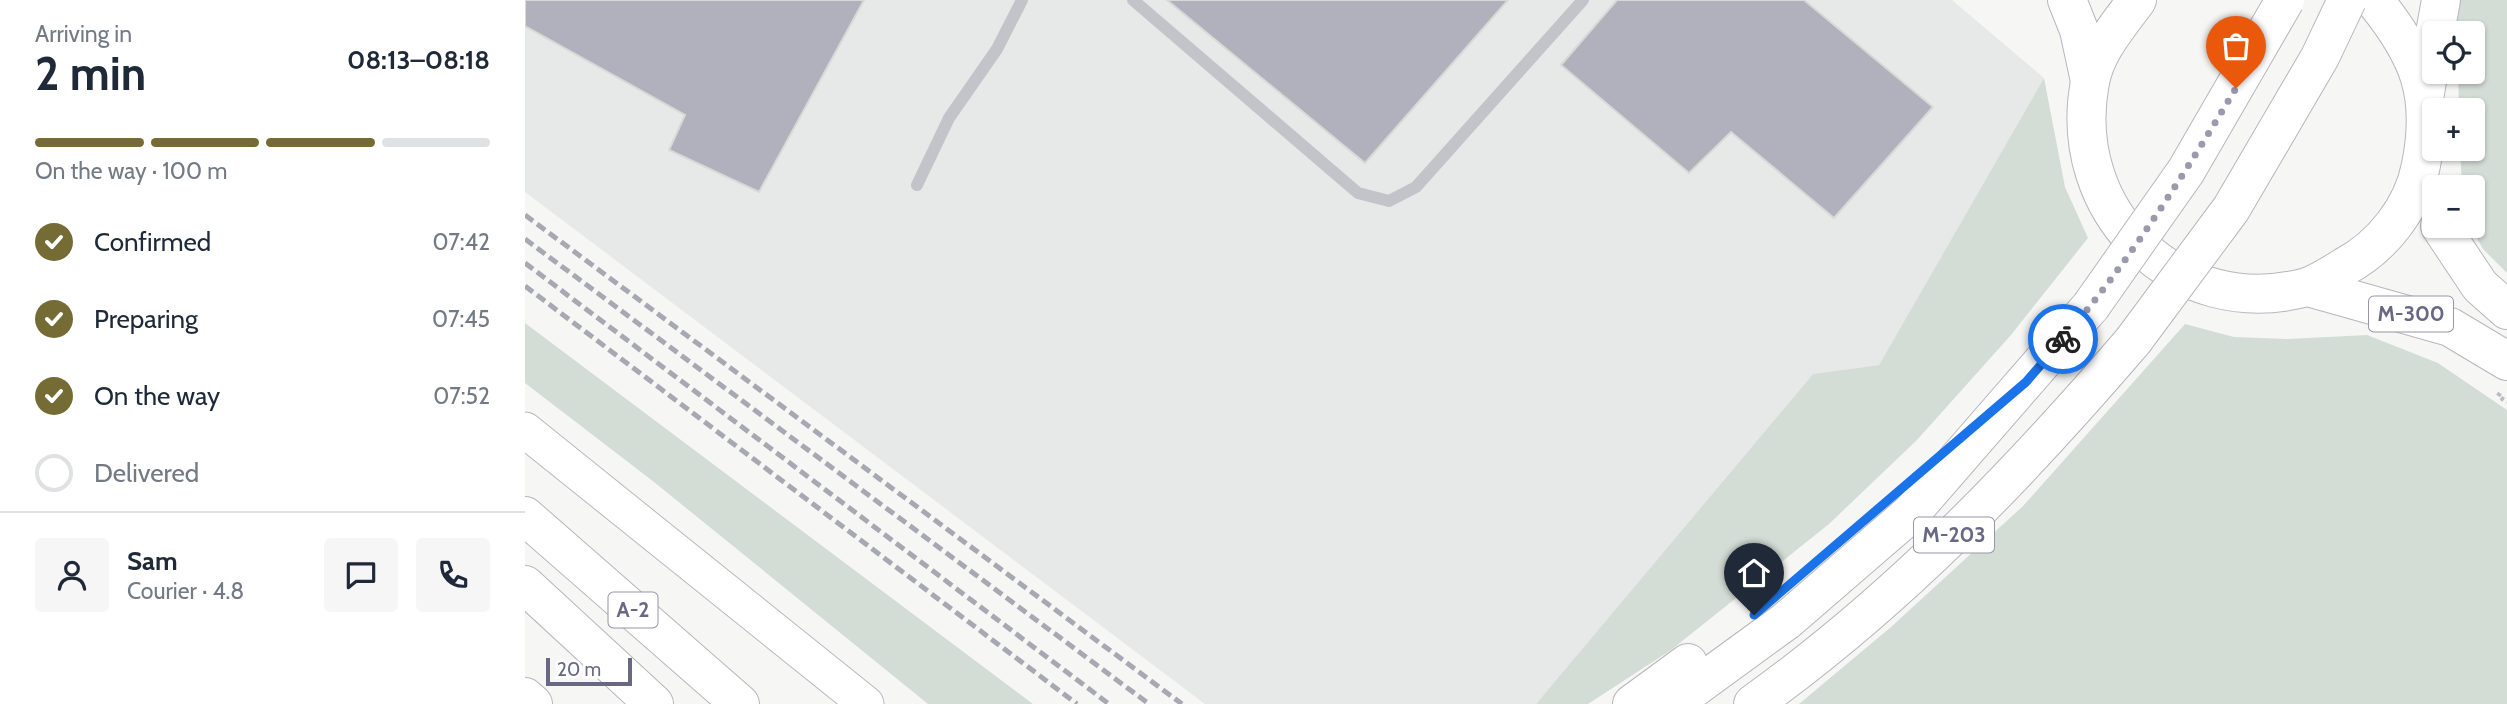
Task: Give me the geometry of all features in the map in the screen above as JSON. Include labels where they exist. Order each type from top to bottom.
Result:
[{"type":"main road","name":"M-300","points":[[2067,0],[2078,30],[2090,82]]},
{"type":"main road","name":"M-300","points":[[2137,0],[2101,49],[2090,82],[2085,138],[2098,189],[2117,222],[2149,257],[2196,284],[2253,295],[2308,287],[2365,256],[2395,225],[2419,178],[2428,133],[2425,93],[2404,36],[2375,0]]},
{"type":"main road","name":"M-203","points":[[1672,704],[1786,621],[1911,513],[2026,382],[2091,306],[2186,171],[2285,0]]},
{"type":"main road","name":"M-203","points":[[1753,704],[1806,666],[1944,545],[2041,448],[2133,341],[2231,209],[2320,57],[2347,0]]},
{"type":"main road","points":[[2437,21],[2441,0]]},
{"type":"main road","points":[[2425,93],[2427,84]]},
{"type":"main road","points":[[2419,178],[2422,185]]},
{"type":"main road","name":"M-300","points":[[2448,238],[2480,286],[2507,310]]},
{"type":"main road","name":"M-300","points":[[2308,287],[2450,327],[2502,378]]},
{"type":"main road","points":[[1632,704],[1774,600],[2026,382]]},
{"type":"main road","name":"A-2","points":[[525,516],[740,704]]},
{"type":"main road","name":"A-2","points":[[525,585],[654,704]]},
{"type":"main road","points":[[525,697],[533,704]]},
{"type":"street","points":[[525,430],[866,704]]},
{"type":"lane","points":[[917,185],[949,118],[997,49],[1023,0]]},
{"type":"lane","points":[[1133,0],[1359,194],[1389,201],[1416,187],[1583,0]]},
{"type":"path","points":[[2502,378],[2507,402]]},
{"type":"shaded area","points":[[525,0],[1952,0],[2044,78],[1879,365],[1813,374],[1536,704],[1205,704],[525,192]]},
{"type":"shaded area","points":[[2458,0],[2507,0],[2507,273],[2483,249],[2477,238],[2485,238],[2485,175],[2461,175],[2461,161],[2485,161],[2485,98],[2459,98],[2458,84],[2485,84],[2485,21],[2455,21]]},
{"type":"shaded area","points":[[2044,78],[2065,187],[2088,238],[2011,335],[1917,440],[1829,524],[1671,650],[1588,704],[1536,704],[1813,374],[1879,365]]},
{"type":"shaded area","points":[[525,323],[1033,704],[928,704],[654,482],[525,383]]},
{"type":"shaded area","points":[[2185,324],[2234,337],[2288,339],[2367,335],[2438,363],[2507,410],[2507,704],[1799,704],[1891,627],[2023,506]]},
{"type":"building","points":[[525,0],[864,0],[759,192],[669,150],[685,115],[525,26]]},
{"type":"building","points":[[1167,0],[1508,0],[1365,163]]},
{"type":"building","points":[[1617,0],[1804,0],[1933,107],[1834,218],[1731,132],[1689,173],[1561,65]]},
{"type":"railway","points":[[525,215],[1182,704]]},
{"type":"railway","points":[[525,239],[1149,704]]},
{"type":"railway","points":[[525,263],[1109,704]]},
{"type":"railway","points":[[525,286],[1077,704]]},
{"type":"way so far","points":[[2063,339],[2091,306],[2186,171],[2236,88]]},
{"type":"route","points":[[1754,615],[2026,382],[2063,339]]}]
